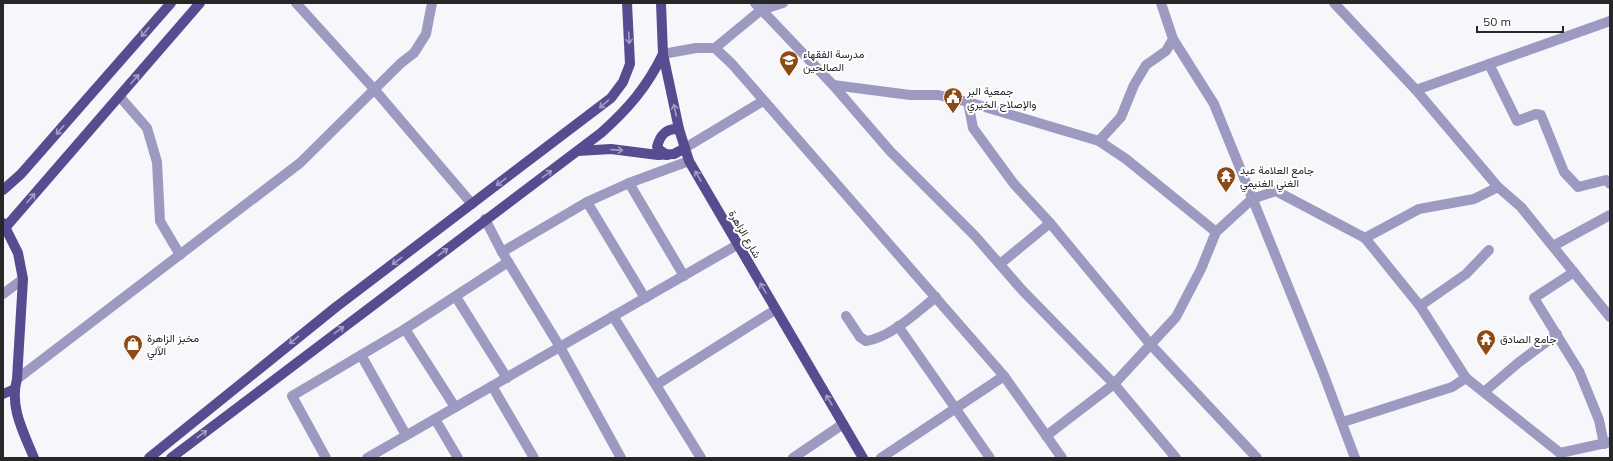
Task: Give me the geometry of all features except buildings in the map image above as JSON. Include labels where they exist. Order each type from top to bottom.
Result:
[{"type":"main road","points":[[3,190],[21,174],[171,3]]},
{"type":"main road","points":[[34,458],[17,417],[16,384],[23,279],[18,253],[4,225],[120,97],[200,3]]},
{"type":"main road","points":[[149,458],[336,307],[602,106],[618,90],[627,73],[630,56],[627,3]]},
{"type":"main road","name":"شارع الزاهرة","points":[[661,3],[663,54],[679,129],[690,161],[737,245],[863,458]]},
{"type":"main road","points":[[171,458],[612,124],[638,96],[663,54]]},
{"type":"main road","points":[[667,155],[658,147],[659,138],[670,129],[679,129]]},
{"type":"main road","points":[[578,151],[611,149],[658,156],[674,154],[685,148]]},
{"type":"main road","points":[[3,394],[16,384]]},
{"type":"street","points":[[296,3],[374,89],[472,204]]},
{"type":"street","points":[[16,384],[300,163],[374,89],[401,63],[414,53],[426,34],[432,3]]},
{"type":"street","points":[[715,48],[758,6],[783,3]]},
{"type":"street","points":[[1161,3],[1173,39],[1214,104],[1343,422],[1355,458]]},
{"type":"street","points":[[1334,3],[1416,90],[1498,187],[1520,208],[1553,246],[1610,317]]},
{"type":"street","points":[[758,6],[832,85],[890,151],[975,236],[1023,290],[1114,384],[1176,458]]},
{"type":"street","points":[[1416,90],[1610,21]]},
{"type":"street","points":[[1099,140],[1121,117],[1134,85],[1146,65],[1166,51],[1173,39]]},
{"type":"street","points":[[663,54],[696,48],[715,48],[732,64],[1004,376],[1062,458]]},
{"type":"street","points":[[1489,64],[1517,121],[1536,114],[1542,116],[1564,172],[1578,187],[1606,180],[1610,184]]},
{"type":"street","points":[[832,85],[910,95],[938,95],[968,102],[1099,140],[1126,159],[1216,232]]},
{"type":"street","points":[[120,97],[147,128],[157,162],[160,221],[180,255]]},
{"type":"street","points":[[685,148],[763,100]]},
{"type":"street","points":[[968,102],[973,128],[1014,184],[1050,223],[1150,345],[1257,458]]},
{"type":"street","points":[[502,252],[587,202],[630,183],[690,161]]},
{"type":"street","points":[[630,183],[684,276]]},
{"type":"street","points":[[1365,238],[1419,209],[1474,199],[1498,187]]},
{"type":"street","points":[[1046,436],[1114,384],[1176,317],[1201,269],[1216,232],[1252,199],[1276,191],[1365,238],[1420,306],[1466,378],[1560,453],[1607,443],[1579,371],[1534,298],[1574,272]]},
{"type":"street","points":[[587,202],[645,298]]},
{"type":"street","points":[[1553,246],[1610,215]]},
{"type":"street","points":[[485,219],[502,252],[560,347],[621,458]]},
{"type":"street","points":[[1000,264],[1050,223]]},
{"type":"street","points":[[367,458],[737,245]]},
{"type":"street","points":[[1420,306],[1466,274],[1490,250]]},
{"type":"street","points":[[326,458],[292,396],[406,329],[508,262]]},
{"type":"street","points":[[3,294],[23,279]]},
{"type":"street","points":[[456,297],[507,378]]},
{"type":"street","points":[[846,316],[860,337],[866,341],[875,340],[898,326],[936,297]]},
{"type":"street","points":[[656,385],[776,310]]},
{"type":"street","points":[[613,316],[701,458]]},
{"type":"street","points":[[898,326],[990,458]]},
{"type":"street","points":[[406,329],[455,408]]},
{"type":"street","points":[[1484,392],[1518,363],[1557,334]]},
{"type":"street","points":[[361,355],[406,435]]},
{"type":"street","points":[[881,458],[1004,376]]},
{"type":"street","points":[[1343,422],[1452,387],[1466,378]]},
{"type":"street","points":[[492,386],[534,458]]},
{"type":"street","points":[[435,419],[458,458]]},
{"type":"street","points":[[793,458],[843,424]]},
{"type":"place","name":"مدرسة الفقهاء الصالحين","points":[[789,77]]},
{"type":"place","name":"جمعية البر والإصلاح الخيري","points":[[953,114]]},
{"type":"place","name":"جامع العلامة عبد الغني الغنيمي","points":[[1226,193]]},
{"type":"place","name":"جامع الصادق","points":[[1486,356]]},
{"type":"place","name":"مخبز الزاهرة الآلي","points":[[133,361]]}]
